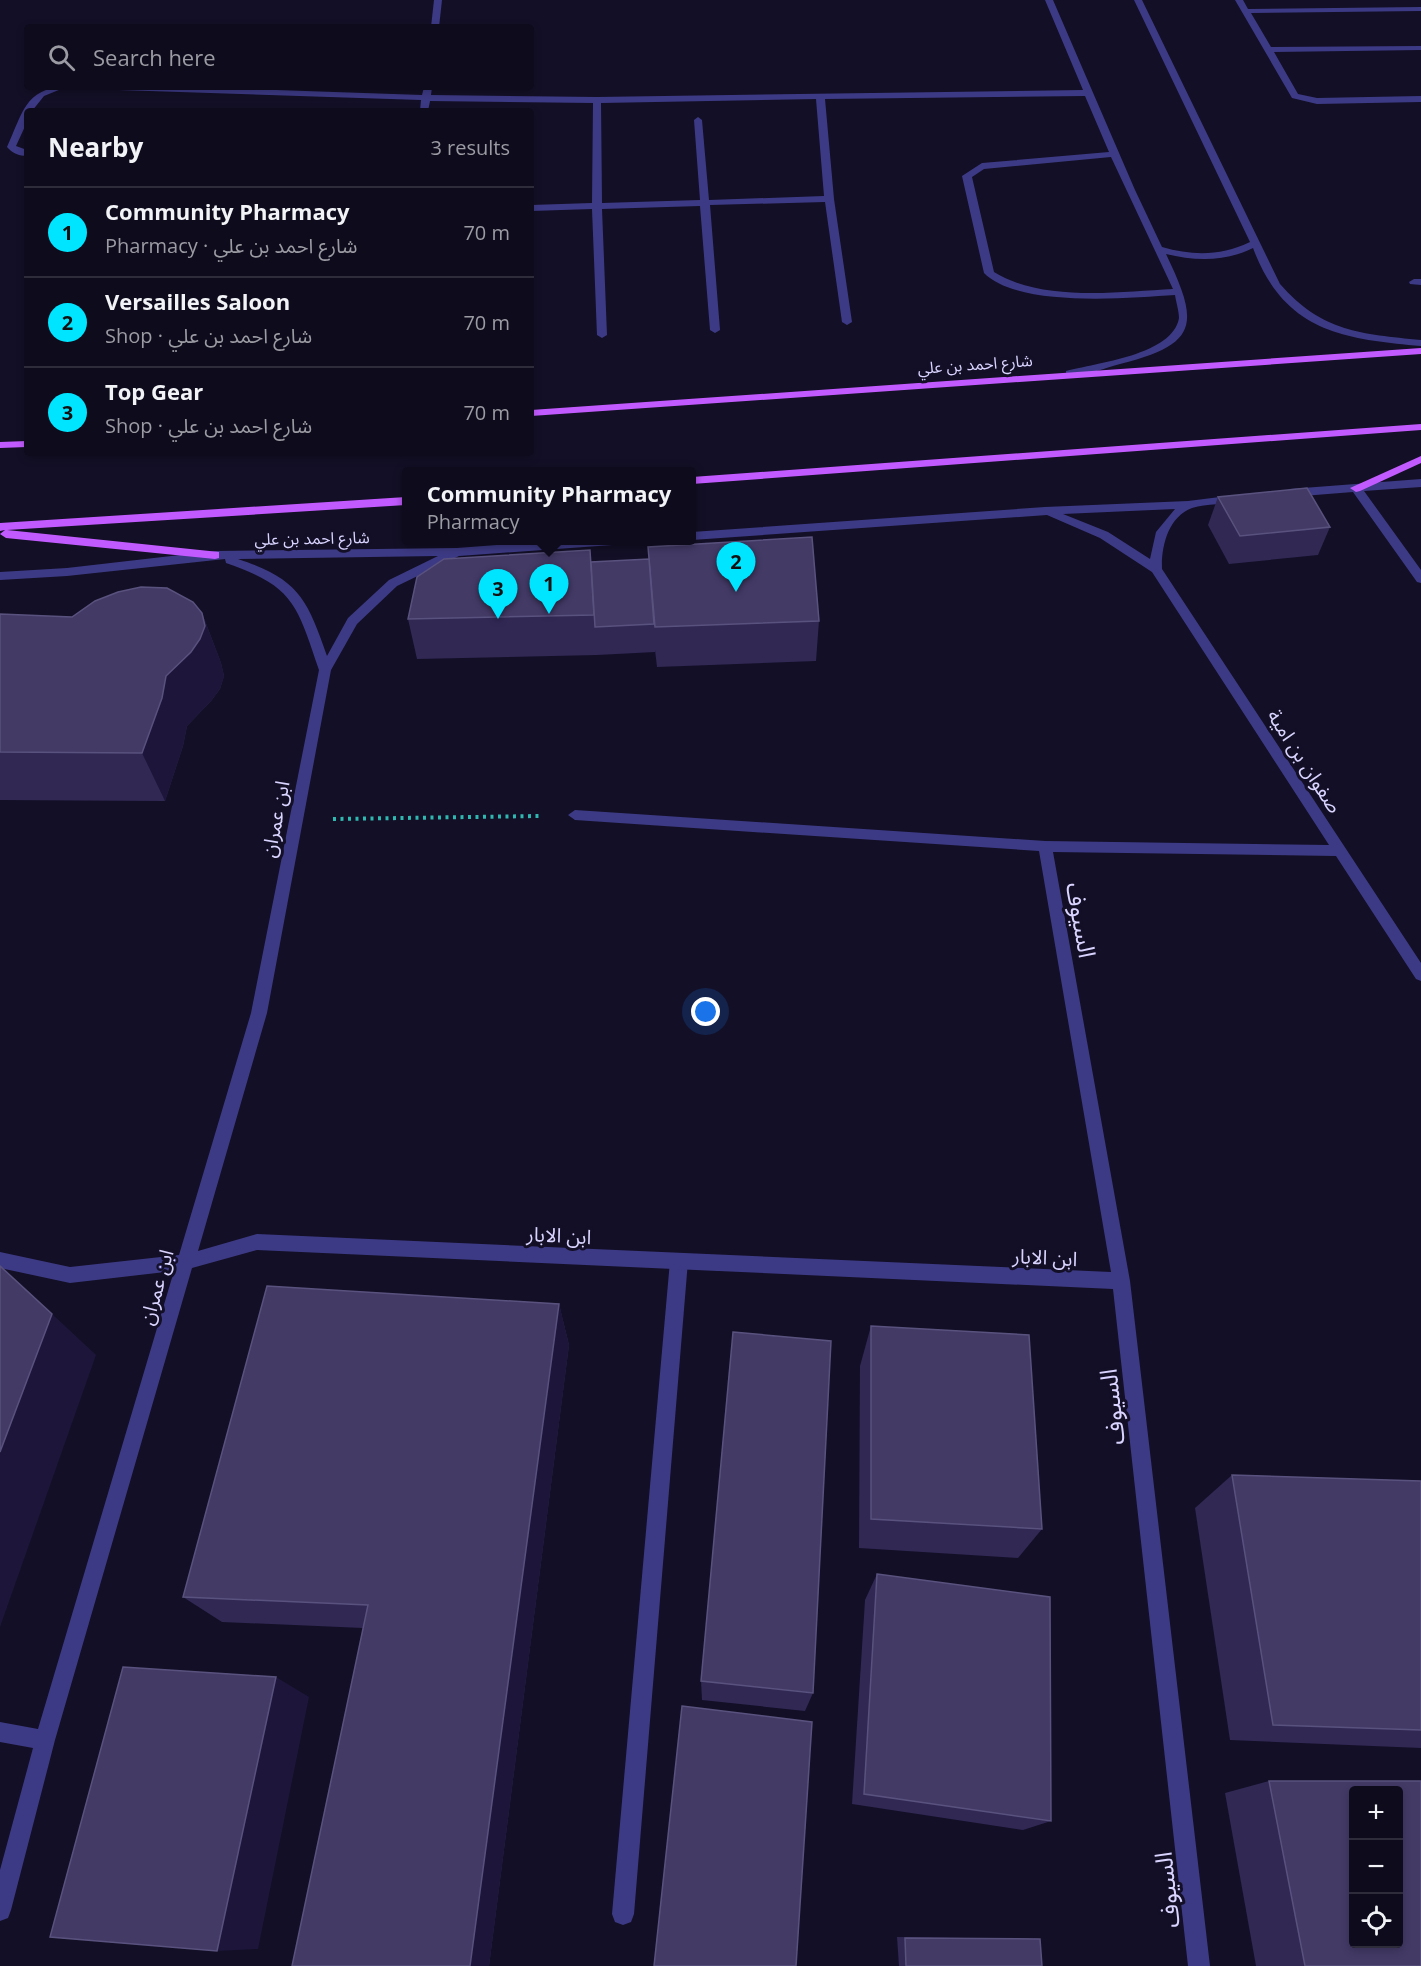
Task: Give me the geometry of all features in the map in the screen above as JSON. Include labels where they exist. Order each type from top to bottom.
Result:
[{"type":"main road","name":"شارع احمد بن علي","points":[[534,413],[681,404],[1070,373],[1421,351]]},
{"type":"main road","points":[[696,481],[1421,427]]},
{"type":"main road","points":[[0,445],[24,444]]},
{"type":"main road","points":[[1356,488],[1421,459]]},
{"type":"main road","name":"شارع احمد بن علي","points":[[0,527],[402,501]]},
{"type":"main road","points":[[0,534],[215,555]]},
{"type":"street","points":[[435,24],[438,0]]},
{"type":"street","points":[[1049,0],[1114,154],[1179,292],[1184,317],[1179,331],[1166,344],[1148,354],[1070,373]]},
{"type":"street","points":[[1138,0],[1249,227],[1254,244],[1272,282],[1304,315],[1345,333],[1380,340],[1421,343]]},
{"type":"street","points":[[1239,0],[1292,92],[1302,99],[1317,101],[1421,99]]},
{"type":"street","points":[[1345,0],[1352,10]]},
{"type":"street","points":[[1245,11],[1420,11]]},
{"type":"street","points":[[1268,50],[1421,48]]},
{"type":"street","points":[[30,108],[34,98],[46,90]]},
{"type":"street","points":[[203,90],[426,98],[597,100],[1088,93]]},
{"type":"street","points":[[424,108],[427,90]]},
{"type":"street","points":[[820,97],[829,200],[847,322]]},
{"type":"street","points":[[597,100],[597,206],[602,335]]},
{"type":"street","points":[[24,120],[11,147],[24,153]]},
{"type":"street","points":[[698,120],[715,330]]},
{"type":"street","points":[[1114,154],[982,166],[967,176],[989,273],[996,280],[1009,285],[1044,292],[1108,296],[1179,292]]},
{"type":"street","points":[[534,208],[829,200]]},
{"type":"street","points":[[1157,249],[1201,258],[1222,257],[1240,252],[1254,244]]},
{"type":"street","points":[[1275,494],[1421,483]]},
{"type":"street","points":[[1356,488],[1421,579]]},
{"type":"street","points":[[696,536],[1045,511],[1188,505],[1253,497]]},
{"type":"street","points":[[1155,569],[1155,550],[1160,532],[1172,517],[1188,505]]},
{"type":"street","name":"صفوان بن امية","points":[[1045,511],[1104,536],[1155,569],[1421,975]]},
{"type":"street","name":"شارع احمد بن علي","points":[[0,576],[67,572],[215,555],[457,552],[556,545]]},
{"type":"street","name":"ابن عمران","points":[[0,1910],[45,1740],[259,1013],[325,670],[352,621],[393,583],[457,552]]},
{"type":"street","name":"ابن عمران","points":[[215,555],[260,568],[287,584],[303,606],[325,670]]},
{"type":"street","points":[[575,815],[1045,846],[1341,851]]},
{"type":"street","name":"السيوف","points":[[1045,846],[1121,1281],[1199,1966]]},
{"type":"street","name":"ابن الابار","points":[[0,1260],[70,1275],[185,1262],[257,1242],[1121,1281]]},
{"type":"street","points":[[623,1914],[679,1261]]},
{"type":"street","points":[[0,1732],[45,1740]]},
{"type":"path","points":[[296,820],[575,815]]},
{"type":"building","points":[[1307,488],[1330,527],[1240,536],[1218,497]]},
{"type":"building","points":[[812,537],[819,621],[655,627],[648,547]]},
{"type":"building","points":[[590,550],[594,615],[408,619],[417,577],[444,559]]},
{"type":"building","points":[[649,559],[654,624],[595,627],[591,562]]},
{"type":"building","points":[[141,587],[167,588],[193,602],[202,613],[205,626],[191,652],[166,676],[162,698],[142,753],[0,752],[0,614],[72,617],[95,601],[118,592]]},
{"type":"building","points":[[0,1266],[52,1314],[0,1452]]},
{"type":"building","points":[[267,1286],[559,1304],[470,1966],[292,1966],[368,1605],[183,1597]]},
{"type":"building","points":[[871,1326],[1029,1335],[1042,1529],[871,1519]]},
{"type":"building","points":[[733,1332],[831,1341],[813,1693],[701,1681]]},
{"type":"building","points":[[1232,1475],[1421,1481],[1421,1730],[1273,1725]]},
{"type":"building","points":[[877,1574],[1050,1597],[1051,1821],[864,1794]]},
{"type":"building","points":[[123,1667],[276,1677],[217,1951],[50,1937]]},
{"type":"building","points":[[682,1706],[812,1722],[796,1966],[654,1966]]},
{"type":"building","points":[[1269,1781],[1421,1781],[1421,1966],[1305,1966]]},
{"type":"building","points":[[905,1938],[1040,1939],[1042,1966],[906,1966]]},
{"type":"place","name":"Versailles Saloon","points":[[736,592]]},
{"type":"place","name":"Community Pharmacy","points":[[549,614]]},
{"type":"place","name":"Top Gear","points":[[498,619]]}]
